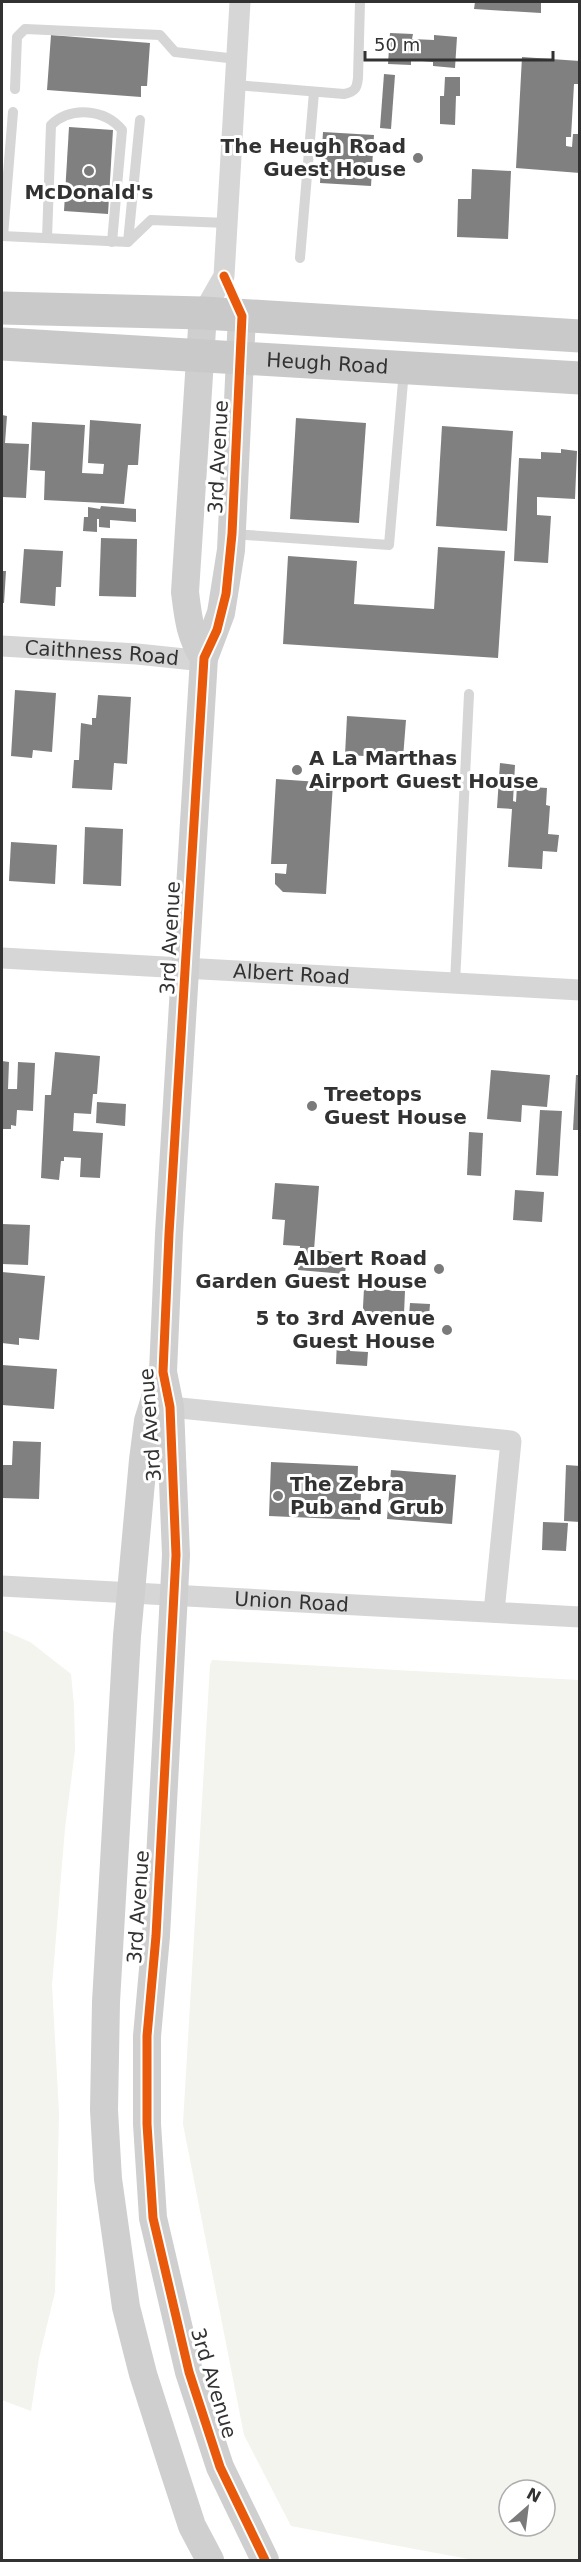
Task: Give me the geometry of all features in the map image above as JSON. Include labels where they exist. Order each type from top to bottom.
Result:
[{"type":"main road","name":"Heugh Road","points":[[2,308],[203,313],[579,336]]},
{"type":"main road","name":"Heugh Road","points":[[2,344],[241,356],[579,378]]},
{"type":"street","name":"3rd Avenue","points":[[204,660],[190,628],[185,592],[203,313],[224,276],[240,2]]},
{"type":"street","name":"3rd Avenue","points":[[224,276],[242,316],[241,356],[232,534],[226,594],[217,630],[204,660],[169,1234],[163,1372],[170,1407],[176,1555],[156,1936],[147,2036],[147,2124],[153,2217],[189,2372],[220,2467],[265,2560]]},
{"type":"street","name":"Caithness Road","points":[[2,646],[204,660]]},
{"type":"street","name":"Albert Road","points":[[2,958],[579,990]]},
{"type":"street","name":"3rd Avenue","points":[[163,1372],[148,1421],[131,1592],[120,1736],[106,2002],[104,2110],[108,2179],[126,2307],[143,2374],[192,2526],[210,2560]]},
{"type":"street","points":[[170,1407],[510,1441],[495,1612]]},
{"type":"street","name":"Union Road","points":[[2,1586],[579,1617]]},
{"type":"lane","points":[[236,85],[352,93],[357,88],[360,2]]},
{"type":"lane","points":[[15,89],[17,37],[20,31],[25,29],[160,35],[175,52],[237,59]]},
{"type":"lane","points":[[300,258],[314,92]]},
{"type":"lane","points":[[13,112],[2,236],[128,242],[151,220],[227,223]]},
{"type":"lane","points":[[48,238],[51,125],[60,117],[80,113],[102,114],[115,121],[122,130],[112,242]]},
{"type":"lane","points":[[128,242],[140,120]]},
{"type":"lane","points":[[232,534],[389,545],[404,367]]},
{"type":"lane","points":[[455,983],[469,694]]},
{"type":"shaded area","points":[[2,1630],[30,1642],[71,1674],[74,1706],[75,1750],[65,1828],[52,1985],[59,2113],[55,2292],[39,2358],[31,2411],[2,2400]]},
{"type":"shaded area","points":[[212,1660],[579,1680],[579,2560],[474,2560],[291,2526],[244,2435],[183,2124]]},
{"type":"building","points":[[475,2],[541,2],[541,13],[474,9]]},
{"type":"building","points":[[390,33],[413,34],[412,39],[434,40],[434,35],[457,37],[455,68],[433,66],[433,62],[411,60],[411,65],[388,64]]},
{"type":"building","points":[[51,35],[150,43],[147,86],[141,86],[141,97],[47,90]]},
{"type":"building","points":[[522,57],[580,61],[580,84],[574,84],[571,137],[566,137],[566,146],[572,147],[573,134],[580,134],[580,173],[516,168]]},
{"type":"building","points":[[384,74],[395,75],[391,129],[380,128]]},
{"type":"building","points":[[445,77],[460,77],[460,96],[456,96],[455,125],[440,124],[440,96],[444,96]]},
{"type":"building","name":"McDonald's","points":[[69,127],[113,130],[108,214],[64,211]]},
{"type":"building","points":[[323,132],[374,135],[371,186],[320,183]]},
{"type":"building","points":[[472,169],[511,171],[508,239],[457,237],[458,199],[471,199]]},
{"type":"building","points":[[2,415],[7,416],[5,443],[29,444],[26,498],[2,497]]},
{"type":"building","points":[[296,418],[366,423],[359,523],[290,519]]},
{"type":"building","points":[[90,420],[141,424],[138,465],[128,465],[124,504],[44,500],[45,471],[30,470],[32,422],[85,425],[82,473],[103,474],[104,464],[88,463]]},
{"type":"building","points":[[442,426],[513,431],[507,531],[436,526]]},
{"type":"building","points":[[561,449],[577,451],[575,499],[537,497],[537,515],[551,516],[548,563],[514,561],[519,458],[541,459],[541,452],[561,453]]},
{"type":"building","points":[[101,506],[136,509],[136,522],[110,520],[110,528],[99,527],[99,519],[97,519],[97,532],[83,531],[84,517],[88,517],[88,507],[100,509]]},
{"type":"building","points":[[101,538],[137,539],[136,597],[99,596]]},
{"type":"building","points":[[438,547],[505,551],[498,658],[283,644],[288,556],[357,561],[354,604],[434,609]]},
{"type":"building","points":[[24,549],[63,551],[61,587],[56,587],[55,606],[20,603]]},
{"type":"building","points":[[2,571],[6,571],[4,603],[2,603]]},
{"type":"building","points":[[15,690],[56,693],[52,752],[33,750],[32,758],[11,756]]},
{"type":"building","points":[[98,695],[131,697],[127,764],[114,763],[112,790],[72,788],[74,760],[79,760],[81,723],[92,725],[92,718],[96,718]]},
{"type":"building","points":[[347,716],[406,720],[403,758],[345,755]]},
{"type":"building","points":[[500,763],[515,765],[513,801],[516,802],[517,786],[547,788],[546,805],[550,806],[548,834],[559,835],[557,852],[543,851],[542,869],[508,867],[512,809],[497,808]]},
{"type":"building","points":[[276,779],[333,783],[326,894],[283,892],[275,884],[275,873],[286,874],[287,864],[271,864]]},
{"type":"building","points":[[85,827],[123,829],[121,886],[83,884]]},
{"type":"building","points":[[11,842],[57,845],[55,884],[9,881]]},
{"type":"building","points":[[55,1052],[100,1056],[97,1094],[93,1094],[91,1114],[74,1113],[73,1131],[103,1133],[100,1178],[80,1177],[81,1158],[64,1157],[64,1161],[61,1161],[59,1180],[41,1178],[45,1095],[51,1095]]},
{"type":"building","points":[[2,1061],[9,1062],[8,1089],[17,1089],[18,1062],[35,1063],[33,1111],[17,1110],[16,1126],[11,1125],[11,1129],[2,1129]]},
{"type":"building","points":[[491,1070],[550,1075],[547,1107],[522,1105],[521,1122],[487,1119]]},
{"type":"building","points":[[576,1075],[580,1075],[580,1130],[573,1130]]},
{"type":"building","points":[[97,1102],[126,1104],[125,1126],[96,1123]]},
{"type":"building","points":[[540,1110],[562,1111],[558,1176],[536,1175]]},
{"type":"building","points":[[469,1132],[483,1133],[481,1176],[467,1175]]},
{"type":"building","points":[[275,1183],[319,1186],[314,1250],[347,1253],[345,1274],[298,1270],[300,1246],[283,1245],[285,1220],[272,1219]]},
{"type":"building","points":[[515,1190],[544,1192],[542,1222],[513,1220]]},
{"type":"building","points":[[2,1224],[30,1225],[28,1265],[2,1264]]},
{"type":"building","points":[[2,1272],[45,1276],[39,1340],[19,1338],[19,1345],[2,1343]]},
{"type":"building","points":[[364,1288],[405,1291],[404,1314],[378,1312],[377,1327],[362,1326]]},
{"type":"building","points":[[410,1303],[430,1304],[429,1317],[409,1317]]},
{"type":"building","points":[[337,1340],[351,1341],[350,1351],[368,1352],[367,1366],[336,1364]]},
{"type":"building","points":[[2,1365],[57,1369],[54,1409],[2,1405]]},
{"type":"building","points":[[13,1441],[41,1442],[39,1499],[2,1498],[2,1465],[12,1465]]},
{"type":"building","points":[[271,1462],[358,1466],[357,1493],[361,1493],[360,1520],[269,1516]]},
{"type":"building","points":[[566,1465],[580,1466],[580,1522],[564,1521]]},
{"type":"building","points":[[391,1470],[456,1475],[452,1524],[387,1519]]},
{"type":"building","points":[[543,1522],[568,1523],[566,1551],[542,1550]]},
{"type":"cycle path","points":[[224,276],[242,316],[232,534],[226,594],[217,630],[204,658],[169,1234],[163,1372],[170,1407],[176,1555],[156,1936],[147,2036],[147,2124],[153,2218],[189,2372],[220,2467],[265,2560]]},
{"type":"place","name":"The Heugh Road Guest House","points":[[418,158]]},
{"type":"place","name":"McDonald's","points":[[89,171]]},
{"type":"place","name":"A La Marthas Airport Guest House","points":[[297,770]]},
{"type":"place","name":"Treetops Guest House","points":[[312,1106]]},
{"type":"place","name":"Albert Road Garden Guest House","points":[[439,1269]]},
{"type":"place","name":"5 to 3rd Avenue Guest House","points":[[447,1330]]},
{"type":"place","name":"The Zebra Pub and Grub","points":[[278,1496]]}]
